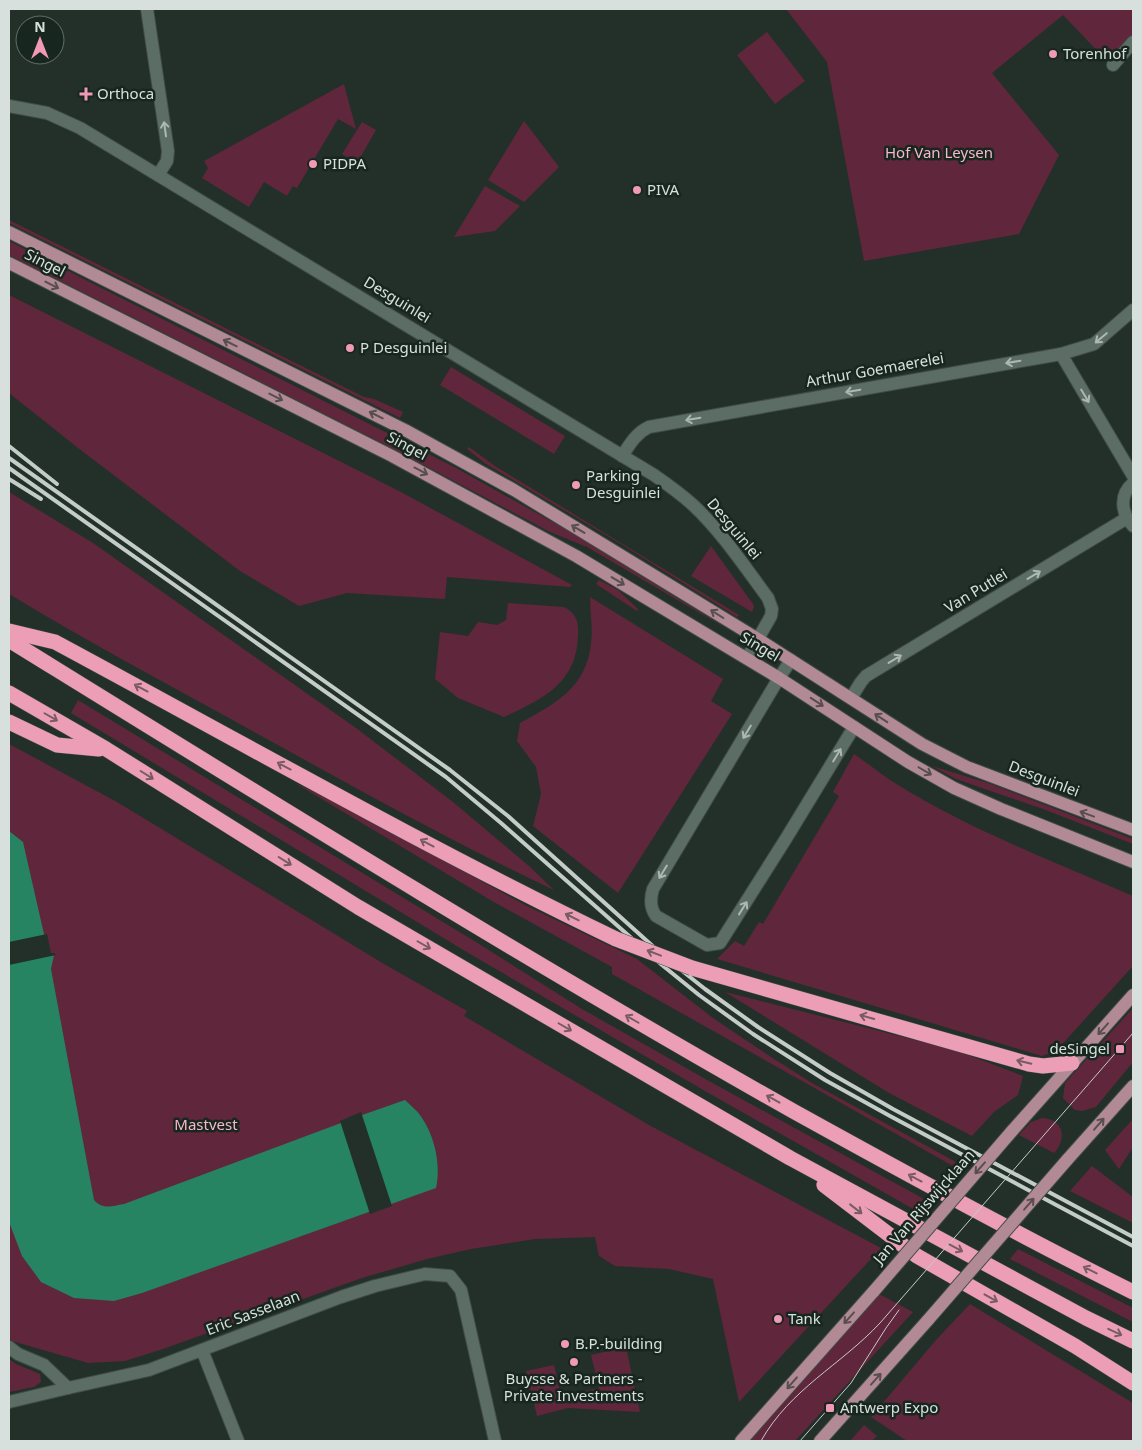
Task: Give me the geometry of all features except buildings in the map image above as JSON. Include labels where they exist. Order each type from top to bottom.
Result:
[{"type":"highway","points":[[9,631],[55,642],[533,899],[616,939],[692,968],[1029,1064],[1043,1066],[1072,1063]]},
{"type":"highway","points":[[9,640],[368,862],[602,1002],[898,1169],[1133,1292]]},
{"type":"highway","points":[[9,693],[106,750],[358,907],[790,1158],[1086,1318],[1133,1341]]},
{"type":"highway","points":[[9,722],[57,745],[106,750]]},
{"type":"highway","points":[[790,1158],[917,1256],[1075,1346],[1133,1383]]},
{"type":"main road","name":"Singel","points":[[9,232],[405,430],[514,490],[758,639]]},
{"type":"main road","name":"Singel","points":[[9,264],[392,456],[576,556],[779,678]]},
{"type":"main road","name":"Desguinlei","points":[[758,639],[922,744],[966,767],[1133,830]]},
{"type":"main road","points":[[779,678],[908,762],[954,788],[1133,862]]},
{"type":"main road","name":"Jan Van Rijswijcklaan","points":[[741,1441],[1133,995]]},
{"type":"main road","points":[[820,1441],[1133,1086]]},
{"type":"street","points":[[147,9],[168,151],[167,161],[158,175]]},
{"type":"street","points":[[1113,64],[1133,42]]},
{"type":"street","name":"Desguinlei","points":[[9,106],[47,113],[64,120],[654,474],[694,506],[710,523],[768,598],[772,609],[771,616],[747,658]]},
{"type":"street","name":"Arthur Goemaerelei","points":[[622,456],[640,431],[650,427],[1061,354],[1094,344],[1133,310]]},
{"type":"street","points":[[1061,354],[1133,476]]},
{"type":"street","points":[[1130,522],[1124,510],[1123,502],[1125,494],[1133,483]]},
{"type":"street","name":"Van Putlei","points":[[851,698],[866,676],[1130,522]]},
{"type":"street","points":[[791,660],[653,890],[651,904],[656,916],[707,945],[720,943],[854,727]]},
{"type":"street","name":"Eric Sasselaan","points":[[9,1402],[149,1370],[341,1297],[375,1286],[425,1274],[450,1276],[461,1290],[495,1441]]},
{"type":"street","points":[[9,1347],[18,1354],[44,1365],[68,1388]]},
{"type":"street","points":[[202,1350],[238,1441]]},
{"type":"green space","name":"Hof Van Leysen","points":[[786,9],[1133,9],[1133,34],[1108,62],[1063,15],[992,73],[1059,155],[1019,234],[864,261],[827,62]]},
{"type":"green space","points":[[767,32],[805,81],[775,104],[737,55]]},
{"type":"green space","points":[[344,84],[356,129],[338,119],[297,188],[293,186],[287,196],[264,182],[249,207],[202,178],[208,168],[204,161]]},
{"type":"green space","points":[[524,121],[559,167],[524,202],[488,180]]},
{"type":"green space","points":[[362,122],[376,130],[357,163],[342,154]]},
{"type":"green space","points":[[485,186],[520,206],[495,231],[454,237]]},
{"type":"green space","points":[[9,220],[364,397],[374,399],[403,412],[400,418],[9,223]]},
{"type":"green space","points":[[9,241],[456,468],[574,534],[725,628],[587,547],[550,532],[390,447],[9,255]]},
{"type":"green space","points":[[9,295],[401,492],[572,585],[570,587],[447,577],[445,599],[347,593],[299,606],[240,571],[9,393]]},
{"type":"green space","points":[[451,367],[565,436],[554,454],[440,385]]},
{"type":"green space","points":[[469,447],[495,466],[739,615],[737,617],[621,544],[486,464],[467,449]]},
{"type":"green space","points":[[9,492],[93,543],[356,728],[453,802],[529,866],[554,890],[478,853],[366,794],[9,594]]},
{"type":"green space","points":[[711,546],[753,604],[752,612],[691,576]]},
{"type":"green space","points":[[599,580],[618,590],[638,609],[637,611],[596,584]]},
{"type":"green space","points":[[590,597],[723,679],[711,701],[732,714],[618,893],[533,826],[541,794],[536,767],[517,741],[520,723],[557,701],[576,683],[583,671],[588,658],[592,637]]},
{"type":"green space","points":[[508,603],[564,607],[574,615],[578,630],[576,652],[564,678],[544,696],[504,717],[458,698],[435,679],[440,632],[468,636],[478,622],[497,625],[506,620]]},
{"type":"green space","points":[[78,700],[476,942],[582,1009],[924,1199],[915,1210],[705,1091],[470,954],[71,713]]},
{"type":"green space","name":"Mastvest","points":[[9,744],[117,802],[384,964],[467,1011],[464,1016],[649,1125],[881,1248],[739,1402],[713,1279],[669,1269],[615,1266],[599,1256],[595,1237],[535,1239],[471,1249],[427,1259],[362,1278],[125,1361],[88,1363],[12,1341],[9,1338]]},
{"type":"green space","points":[[854,754],[898,785],[954,817],[1133,896],[1133,966],[1056,1051],[1042,1056],[717,959],[735,941],[744,946],[759,922],[763,924],[839,796],[833,792]]},
{"type":"green space","points":[[932,766],[988,783],[1133,839],[1133,844],[1043,809],[956,779]]},
{"type":"green space","points":[[295,783],[330,799],[527,906],[637,959],[713,1018],[812,1083],[956,1162],[953,1166],[612,974],[612,967],[492,901]]},
{"type":"green space","points":[[725,992],[955,1050],[1023,1076],[1018,1095],[994,1112],[972,1136],[889,1093]]},
{"type":"green space","points":[[1133,1008],[1133,1062],[1096,1107],[1082,1111],[1075,1110],[1063,1098],[1065,1083]]},
{"type":"green space","points":[[1042,1118],[1055,1122],[1061,1131],[1061,1142],[1054,1153],[1019,1135],[1031,1122]]},
{"type":"green space","points":[[1133,1119],[1133,1147],[1119,1169],[1105,1150]]},
{"type":"green space","points":[[1092,1166],[1133,1197],[1133,1223],[1070,1191]]},
{"type":"green space","points":[[1018,1249],[1133,1308],[1133,1322],[1010,1259]]},
{"type":"green space","points":[[879,1294],[913,1312],[795,1441],[749,1441]]},
{"type":"green space","points":[[970,1304],[1133,1403],[1133,1441],[907,1441],[871,1417],[936,1340]]},
{"type":"green space","points":[[626,1347],[640,1412],[568,1408],[537,1416],[526,1371],[554,1365],[561,1396],[599,1388],[591,1355]]},
{"type":"green space","points":[[9,1359],[40,1374],[41,1382],[34,1387],[9,1392]]},
{"type":"green space","points":[[864,1425],[877,1436],[872,1441],[850,1441]]},
{"type":"shaded area","points":[[9,831],[23,842],[49,956],[54,955],[51,969],[94,1200],[97,1203],[104,1206],[124,1204],[405,1100],[420,1115],[427,1126],[433,1142],[438,1170],[436,1188],[142,1293],[114,1301],[74,1298],[41,1282],[22,1256],[9,1222]]},
{"type":"pier","points":[[47,934],[51,953],[56,955],[9,965],[9,942]]},
{"type":"pier","points":[[361,1112],[392,1206],[370,1214],[340,1121]]},
{"type":"tram line","points":[[761,1441],[786,1407],[801,1392],[880,1323],[1133,1033]]},
{"type":"tram line","points":[[800,1441],[851,1383],[899,1310]]},
{"type":"railway","points":[[9,446],[57,484]]},
{"type":"railway","points":[[9,458],[450,770],[508,816],[666,958],[758,1027],[830,1073],[893,1109],[1133,1237]]},
{"type":"railway","points":[[9,468],[446,777],[662,965],[699,995],[753,1034],[825,1080],[1133,1246]]},
{"type":"railway","points":[[9,479],[41,499]]},
{"type":"place","name":"Torenhof","points":[[1053,54]]},
{"type":"place","name":"Orthoca","points":[[86,94]]},
{"type":"place","name":"PIDPA","points":[[313,164]]},
{"type":"place","name":"PIVA","points":[[637,190]]},
{"type":"place","name":"P Desguinlei","points":[[350,348]]},
{"type":"place","name":"Parking Desguinlei","points":[[576,485]]},
{"type":"place","name":"deSingel","points":[[1120,1049]]},
{"type":"place","name":"Tank","points":[[778,1319]]},
{"type":"place","name":"B.P.-building","points":[[565,1344]]},
{"type":"place","name":"Buysse & Partners - Private Investments","points":[[574,1362]]},
{"type":"place","name":"Antwerp Expo","points":[[830,1408]]}]
